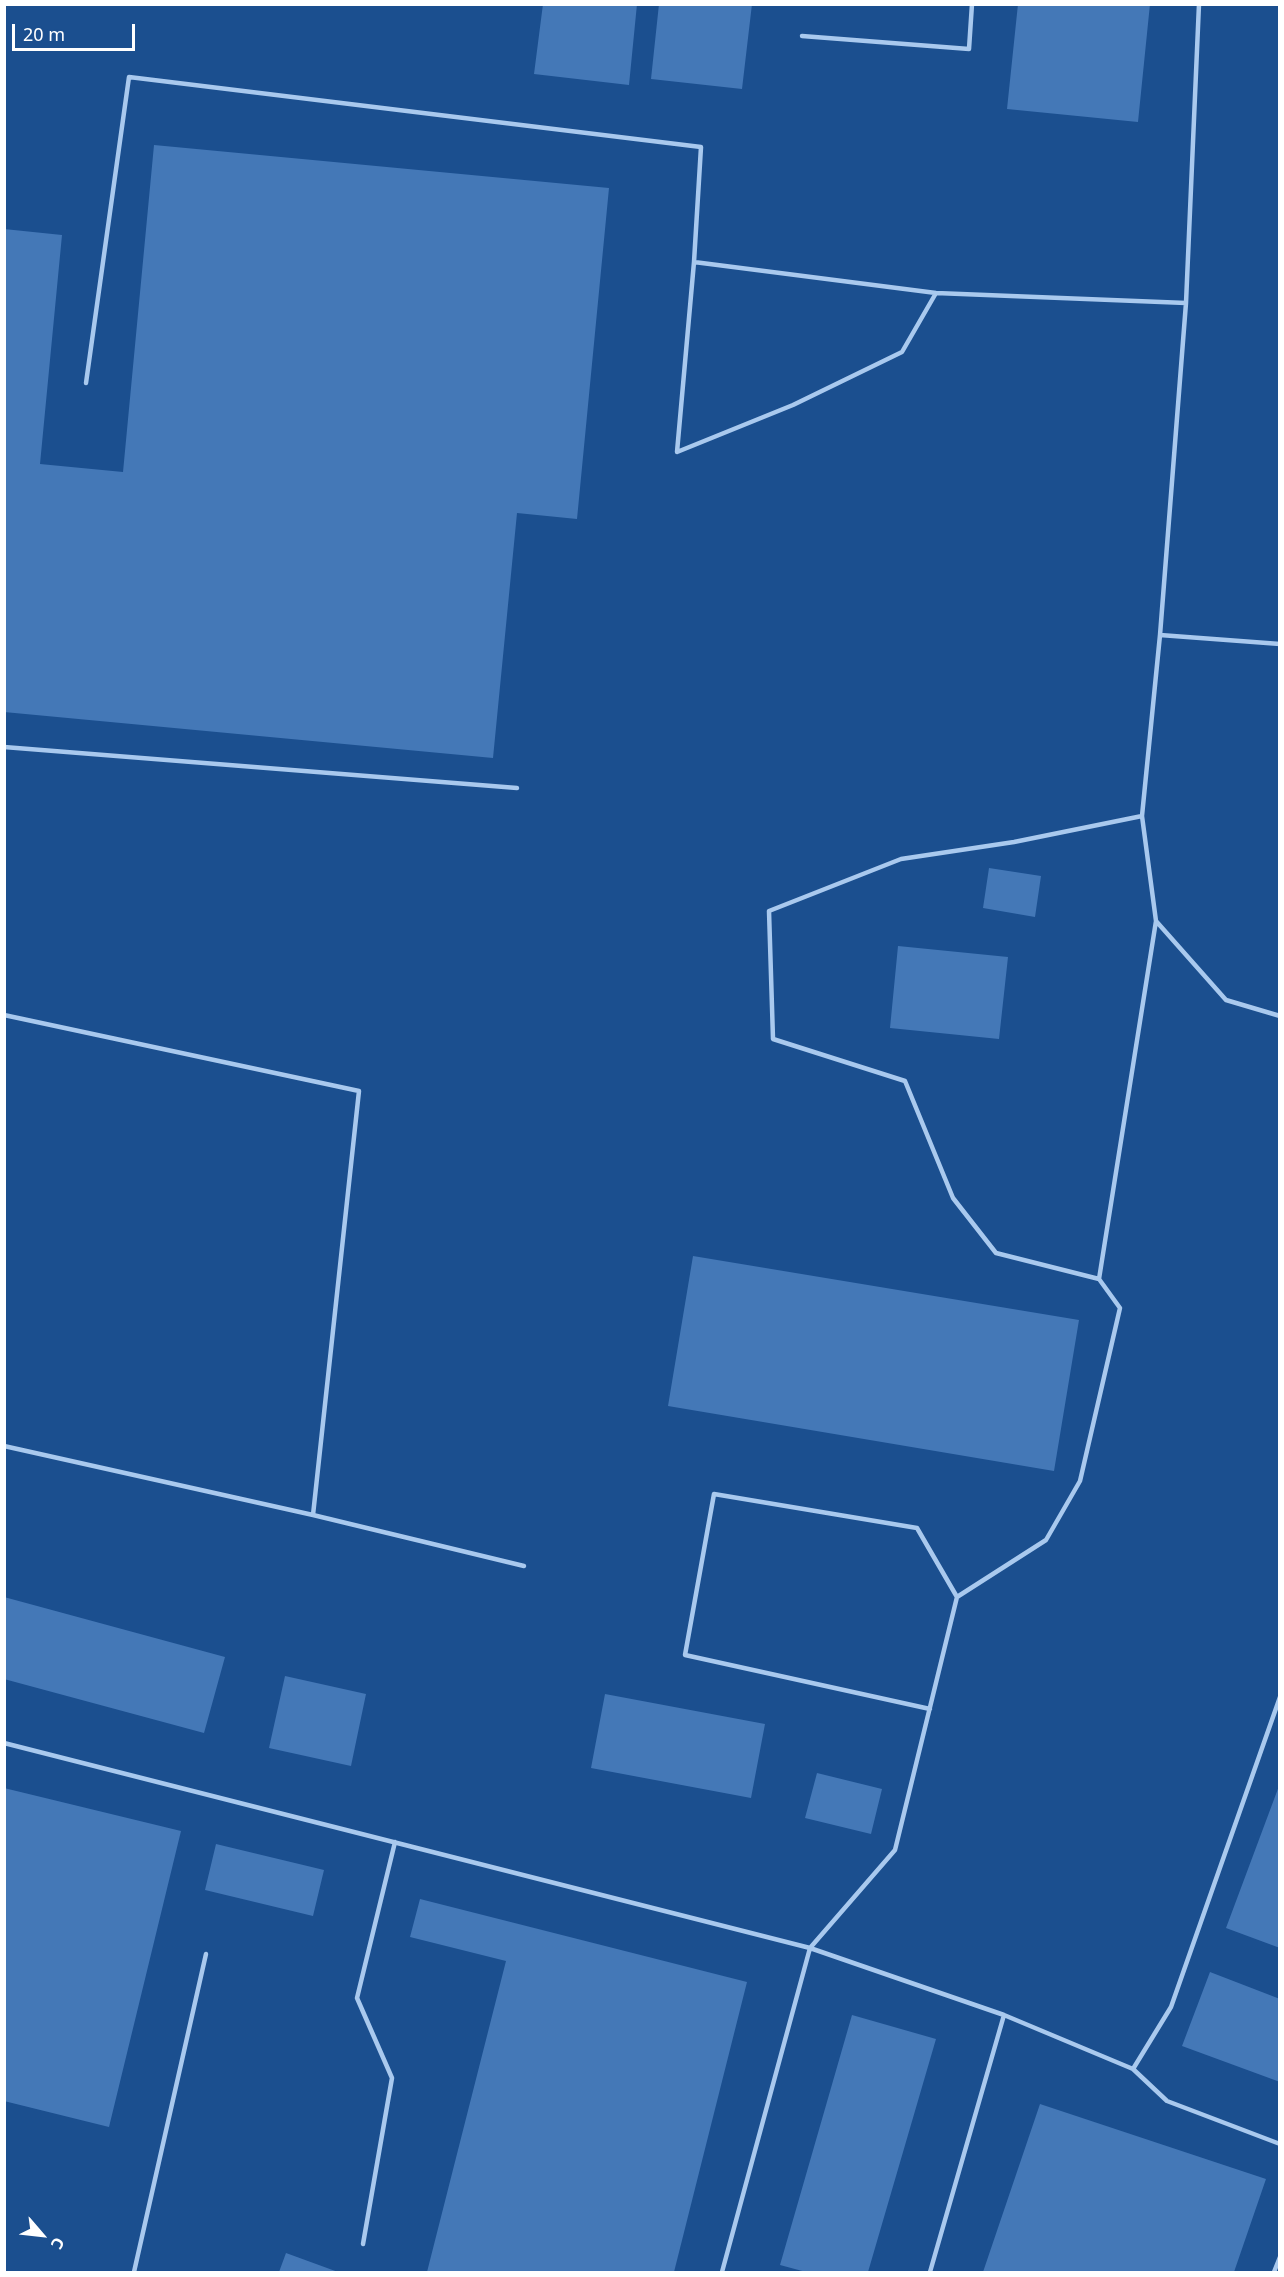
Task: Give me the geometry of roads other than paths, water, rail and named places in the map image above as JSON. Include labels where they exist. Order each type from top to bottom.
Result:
[{"type":"lane","points":[[802,36],[969,49],[972,4]]},
{"type":"lane","points":[[1099,1279],[1156,921],[1142,816],[1160,635],[1186,303],[1199,4]]},
{"type":"lane","points":[[86,383],[129,77],[701,147],[694,262],[677,453],[793,405],[902,352],[936,293]]},
{"type":"lane","points":[[694,262],[936,293],[1186,303]]},
{"type":"lane","points":[[1160,635],[1280,644]]},
{"type":"lane","points":[[4,747],[517,788]]},
{"type":"lane","points":[[957,1597],[1046,1540],[1080,1481],[1120,1308],[1099,1279],[996,1253],[953,1198],[904,1081],[773,1040],[769,911],[901,859],[1014,842],[1142,816]]},
{"type":"lane","points":[[1156,921],[1226,1000],[1280,1016]]},
{"type":"lane","points":[[4,1015],[359,1091],[314,1515]]},
{"type":"lane","points":[[4,1446],[314,1515],[524,1566]]},
{"type":"lane","points":[[722,2272],[810,1948],[895,1850],[930,1709],[957,1597],[917,1528],[714,1494],[685,1655],[930,1709]]},
{"type":"lane","points":[[1133,2068],[1171,2007],[1280,1697]]},
{"type":"lane","points":[[4,1743],[810,1948],[1004,2015],[1133,2068],[1167,2101],[1280,2144]]},
{"type":"lane","points":[[363,2244],[392,2078],[357,1998],[395,1842]]},
{"type":"lane","points":[[134,2272],[207,1954]]},
{"type":"lane","points":[[930,2272],[1004,2015]]},
{"type":"lane","points":[[1274,2272],[1280,2257]]}]
